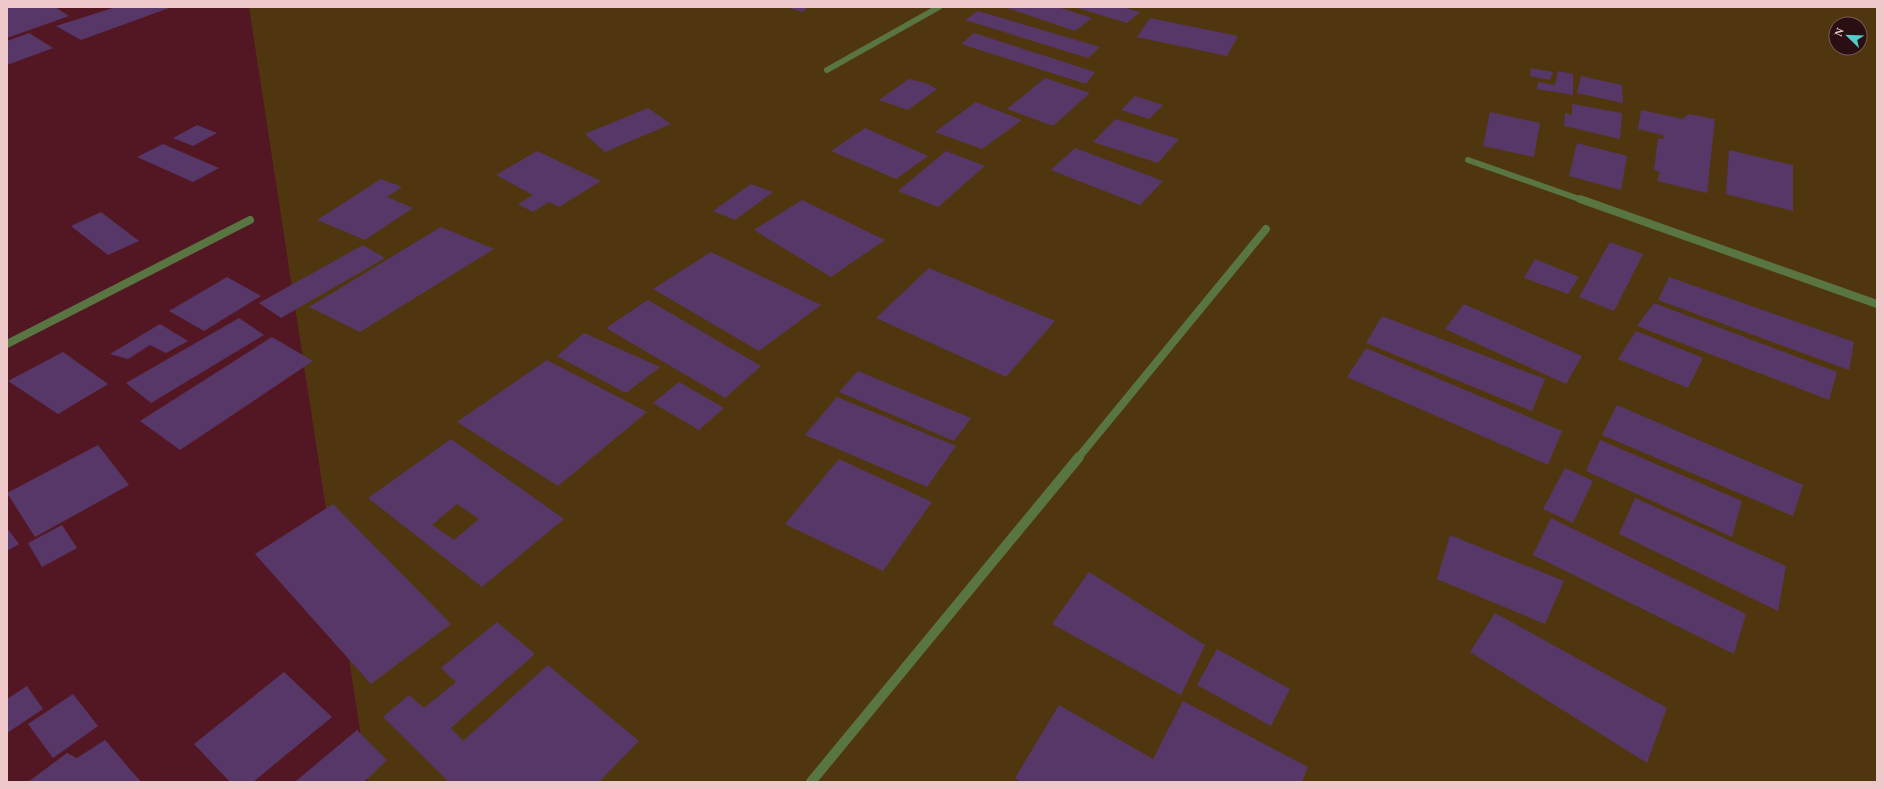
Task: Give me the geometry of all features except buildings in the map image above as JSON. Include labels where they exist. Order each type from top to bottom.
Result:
[{"type":"street","points":[[827,70],[939,7]]},
{"type":"street","points":[[1468,160],[1877,304]]},
{"type":"street","points":[[7,344],[250,220]]},
{"type":"street","points":[[811,782],[1266,229]]},
{"type":"shaded area","points":[[249,7],[1877,7],[1877,782],[368,782]]}]
